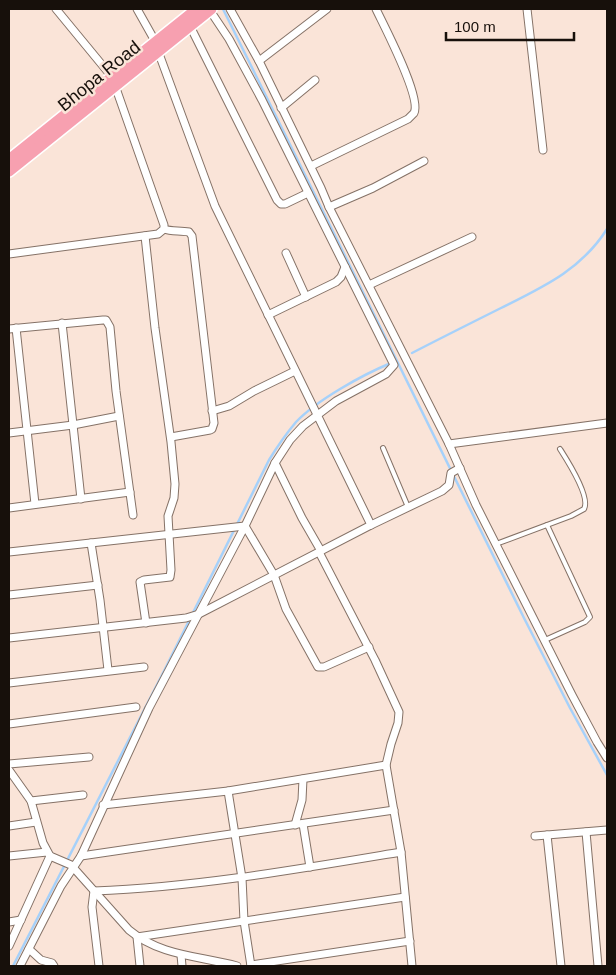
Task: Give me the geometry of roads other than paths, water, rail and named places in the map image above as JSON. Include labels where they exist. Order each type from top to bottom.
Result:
[{"type":"main road","name":"Bhopa Road","points":[[9,171],[157,46],[197,9]]},
{"type":"main road","name":"Bhopa Road","points":[[157,46],[190,26],[210,9]]},
{"type":"main road","name":"Bhopa Road","points":[[9,160],[114,81]]},
{"type":"street","points":[[56,9],[114,81],[164,229]]},
{"type":"street","points":[[137,9],[157,46],[215,206],[371,525]]},
{"type":"street","points":[[20,966],[72,866],[81,856],[193,616],[275,463],[314,409],[336,401],[386,374],[394,365],[229,39],[210,9]]},
{"type":"street","points":[[230,9],[259,62],[311,166],[329,207],[449,444],[456,471],[607,758]]},
{"type":"street","points":[[259,62],[327,9]]},
{"type":"street","points":[[311,166],[408,119],[414,113],[415,106],[405,67],[376,9]]},
{"type":"street","points":[[527,9],[543,150]]},
{"type":"street","points":[[190,26],[277,200],[281,204],[285,204],[308,193]]},
{"type":"street","points":[[282,108],[315,80]]},
{"type":"street","points":[[329,207],[373,188],[424,161]]},
{"type":"street","points":[[9,254],[158,234],[164,229]]},
{"type":"street","points":[[164,229],[186,231],[192,236],[214,423],[212,429],[171,437]]},
{"type":"street","points":[[145,236],[155,328],[171,437],[175,492],[173,504],[168,513],[170,577],[140,582],[146,622]]},
{"type":"street","points":[[369,285],[472,237]]},
{"type":"street","points":[[286,253],[306,297]]},
{"type":"street","points":[[268,315],[336,282],[341,277],[345,267]]},
{"type":"street","points":[[35,504],[12,329],[106,320],[110,327],[119,416],[133,515]]},
{"type":"street","points":[[62,323],[81,499]]},
{"type":"street","points":[[212,412],[229,406],[254,391],[295,371]]},
{"type":"street","points":[[9,433],[73,425],[119,416]]},
{"type":"street","points":[[449,444],[607,423]]},
{"type":"street","points":[[275,463],[369,647],[399,712],[398,724],[390,744],[386,766],[401,852],[412,966]]},
{"type":"street","points":[[9,638],[193,616],[371,525],[425,500],[447,487],[456,471]]},
{"type":"street","points":[[9,508],[130,492]]},
{"type":"street","points":[[9,552],[239,527]]},
{"type":"street","points":[[239,527],[274,575],[286,609],[318,667],[324,667],[369,647]]},
{"type":"street","points":[[91,543],[108,670]]},
{"type":"street","points":[[9,595],[98,585]]},
{"type":"street","points":[[9,683],[144,667]]},
{"type":"street","points":[[9,724],[136,707]]},
{"type":"street","points":[[9,764],[89,757]]},
{"type":"street","points":[[104,805],[228,791],[386,766]]},
{"type":"street","points":[[9,770],[11,778],[31,801],[36,822],[48,854],[9,946]]},
{"type":"street","points":[[295,825],[302,800],[303,779]]},
{"type":"street","points":[[228,791],[242,878],[244,921],[251,966],[410,941]]},
{"type":"street","points":[[31,801],[83,795]]},
{"type":"street","points":[[81,856],[394,810]]},
{"type":"street","points":[[9,826],[36,822]]},
{"type":"street","points":[[303,824],[310,867]]},
{"type":"street","points":[[535,836],[607,830]]},
{"type":"street","points":[[586,832],[598,966]]},
{"type":"street","points":[[547,835],[561,966]]},
{"type":"street","points":[[94,891],[125,890],[242,878],[401,852]]},
{"type":"street","points":[[9,856],[48,854],[62,860],[72,866],[137,937],[181,955],[237,966]]},
{"type":"street","points":[[94,891],[92,907],[99,966]]},
{"type":"street","points":[[137,937],[405,897]]},
{"type":"street","points":[[9,922],[21,920]]},
{"type":"street","points":[[137,937],[140,966]]},
{"type":"street","points":[[29,949],[40,960],[52,963],[54,966]]},
{"type":"street","points":[[181,955],[182,966]]},
{"type":"lane","points":[[383,448],[408,507]]},
{"type":"lane","points":[[496,544],[580,512],[586,505],[578,481],[560,449]]},
{"type":"lane","points":[[545,640],[585,622],[590,617],[547,525]]},
{"type":"waterway","points":[[223,9],[524,618],[607,775]]},
{"type":"waterway","points":[[412,353],[546,285],[585,256],[607,229]]},
{"type":"waterway","points":[[13,966],[272,455],[296,422],[316,405],[354,381],[391,363]]}]
